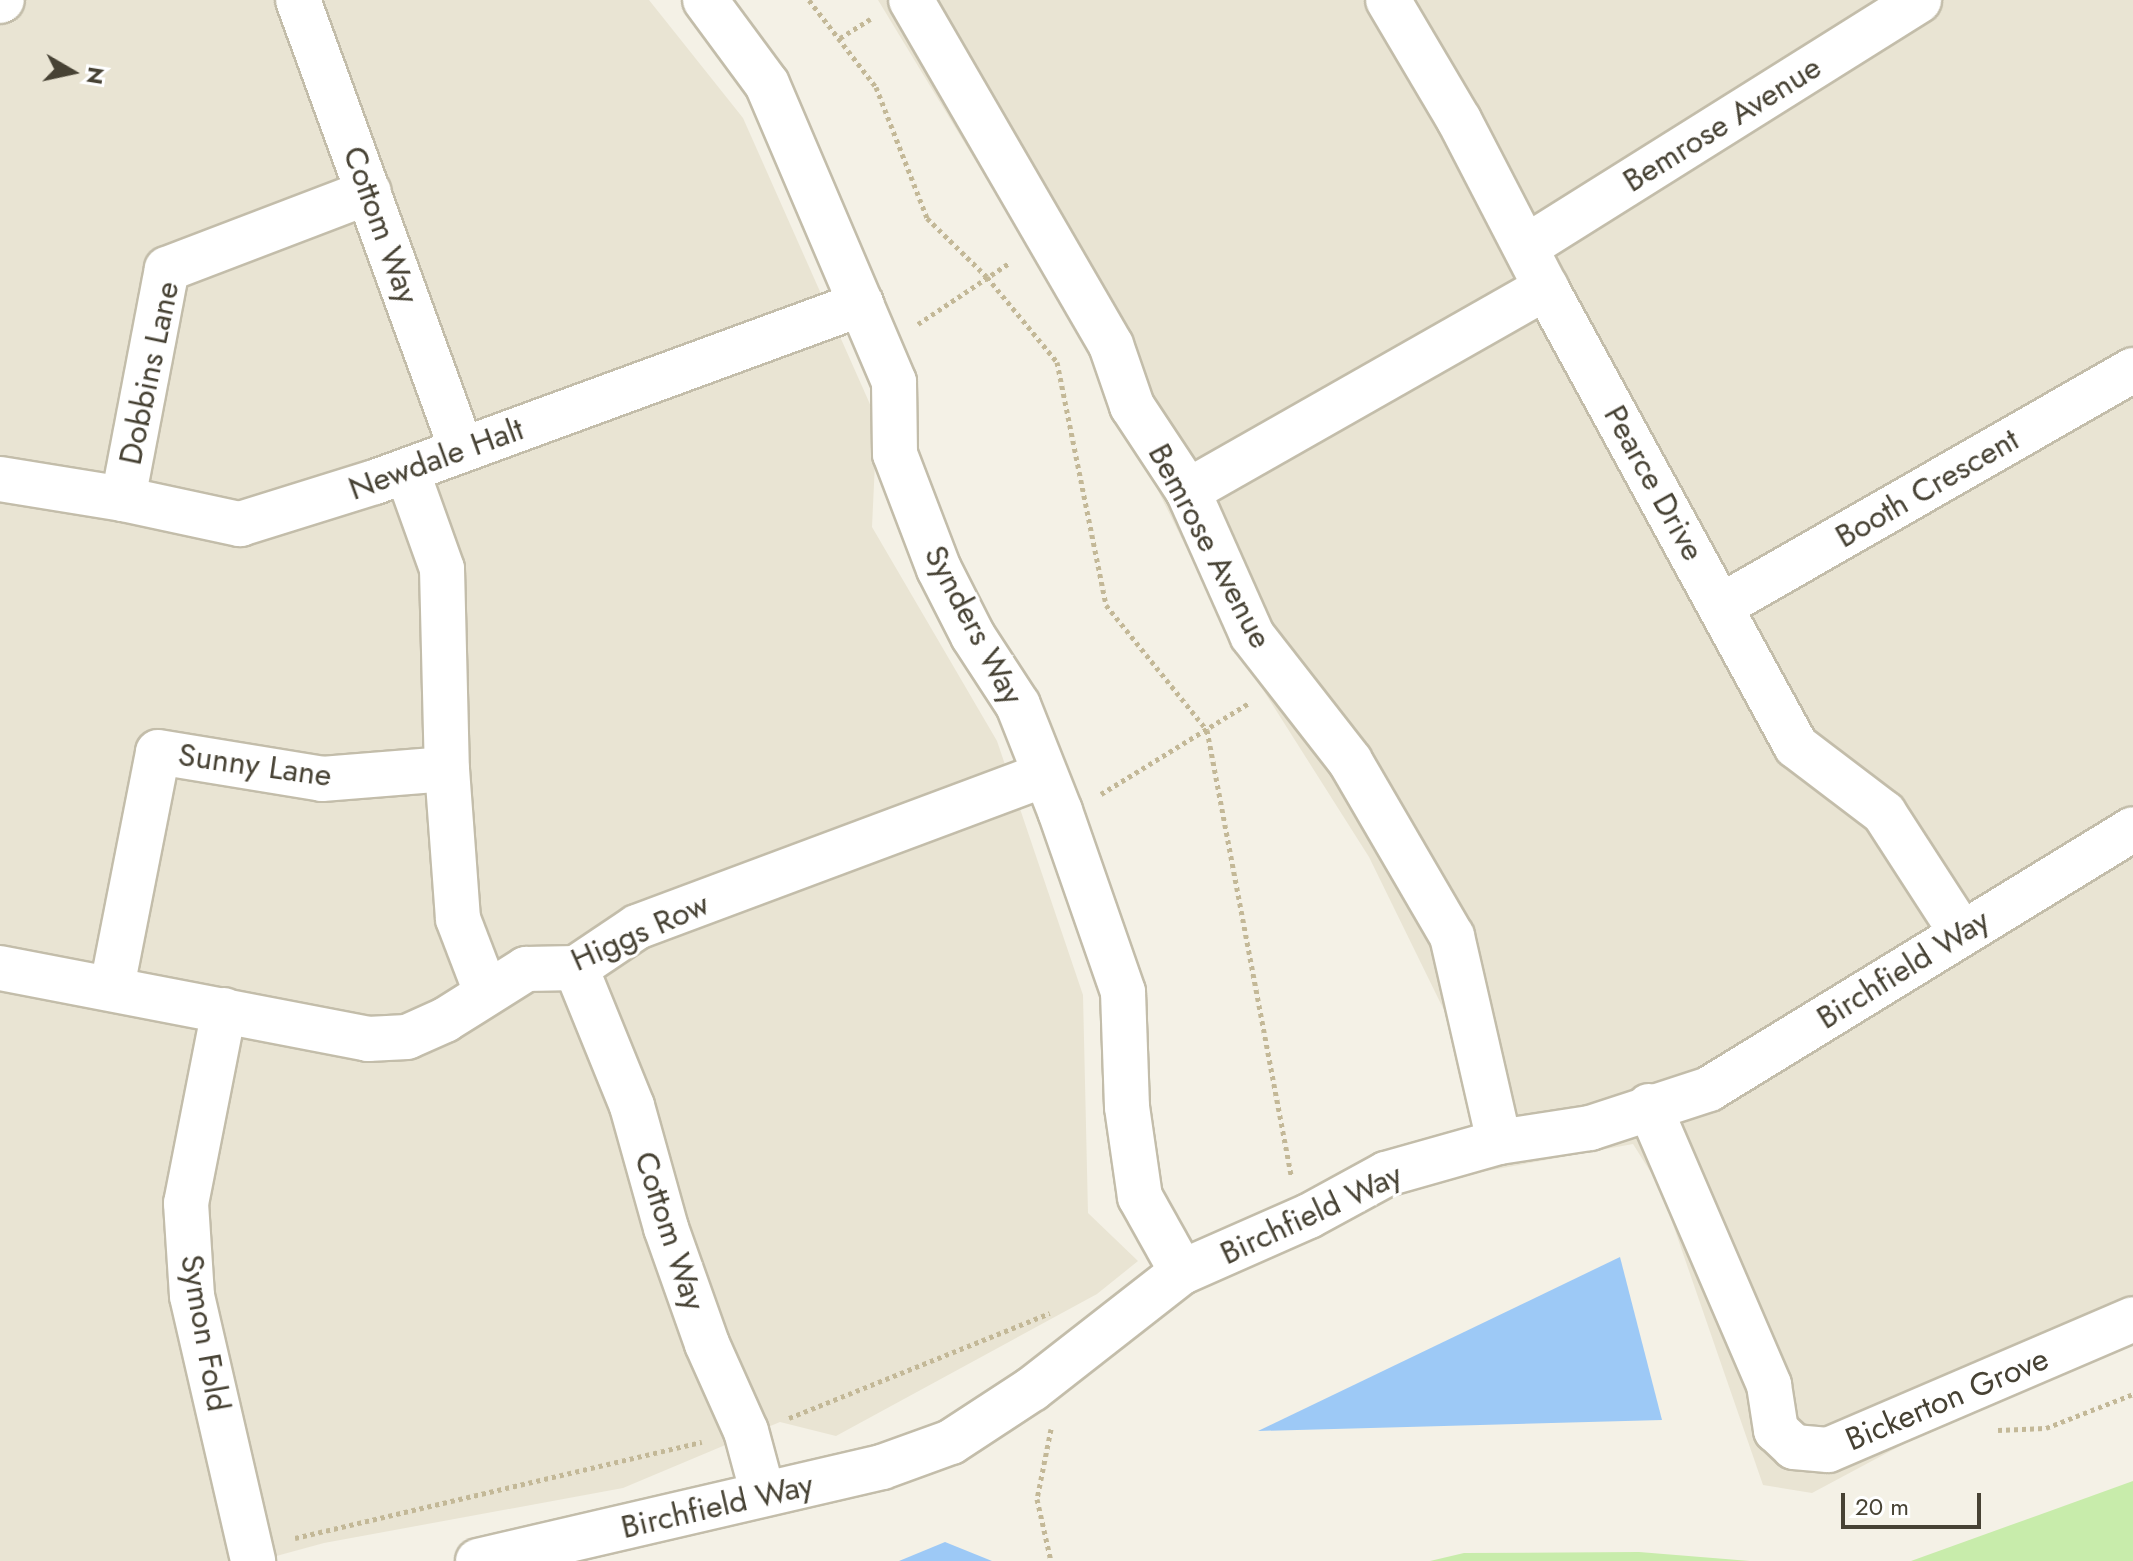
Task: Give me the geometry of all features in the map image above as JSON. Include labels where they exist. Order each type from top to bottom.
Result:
[{"type":"street","name":"Cottom Way","points":[[298,0],[462,450]]},
{"type":"street","name":"Synders Way","points":[[705,0],[767,84],[894,382],[895,454],[939,569],[973,636],[1018,705],[1052,793],[1123,992],[1127,1107],[1140,1197],[1182,1272]]},
{"type":"street","name":"Bemrose Avenue","points":[[911,0],[1111,345],[1132,406],[1188,491],[1252,635],[1350,761],[1452,936],[1499,1142]]},
{"type":"street","name":"Pearce Drive","points":[[1388,0],[1459,120],[1546,288],[1796,746],[1884,813],[1961,932]]},
{"type":"street","name":"Bemrose Avenue","points":[[1526,247],[1919,0]]},
{"type":"street","name":"Dobbins Lane","points":[[123,499],[167,269],[369,192]]},
{"type":"street","points":[[1188,491],[1546,288]]},
{"type":"street","name":"Newdale Halt","points":[[0,479],[123,499],[240,524],[407,471],[861,304]]},
{"type":"street","name":"Booth Crescent","points":[[1721,606],[2133,370]]},
{"type":"street","points":[[407,471],[442,569],[447,769],[458,919],[486,992]]},
{"type":"street","name":"Sunny Lane","points":[[112,987],[158,752],[322,779],[447,769]]},
{"type":"street","name":"Higgs Row","points":[[0,968],[112,987],[368,1039],[407,1037],[445,1020],[526,969],[576,968],[637,927],[1052,793]]},
{"type":"street","name":"Birchfield Way","points":[[478,1561],[882,1467],[951,1442],[1032,1389],[1182,1272],[1309,1216],[1386,1174],[1499,1142],[1590,1128],[1649,1106],[1709,1089],[2133,829]]},
{"type":"street","name":"Cottom Way","points":[[576,968],[632,1106],[666,1228],[707,1344],[746,1431],[763,1494]]},
{"type":"street","name":"Symon Fold","points":[[224,1010],[186,1203],[192,1296],[253,1561]]},
{"type":"street","name":"Bickerton Grove","points":[[1649,1106],[1769,1385],[1776,1430],[1794,1447],[1828,1450],[2133,1319]]},
{"type":"path","points":[[809,0],[876,87],[927,218],[987,277],[1057,362],[1106,605],[1207,730],[1292,1181],[1309,1216]]},
{"type":"path","points":[[878,345],[912,327],[1049,239]]},
{"type":"path","points":[[1052,793],[1100,795],[1286,679]]},
{"type":"path","points":[[1032,1389],[1047,1411],[1052,1434],[1037,1499],[1051,1561]]},
{"type":"shaded area","points":[[0,0],[649,0],[743,118],[877,420],[872,527],[997,741],[1083,995],[1088,1213],[1138,1261],[1097,1294],[836,1436],[780,1422],[623,1488],[324,1543],[258,1561],[0,1561]]},
{"type":"shaded area","points":[[878,0],[2133,0],[2133,1340],[1943,1423],[1812,1493],[1763,1485],[1660,1187],[1633,1144],[1475,1173],[1465,1053],[1369,857],[1234,644],[1081,335]]},
{"type":"green space","points":[[2133,1481],[2133,1561],[1911,1561]]},
{"type":"green space","points":[[1639,1552],[1750,1561],[1430,1561],[1464,1553]]},
{"type":"water","points":[[1620,1257],[1662,1420],[1258,1431]]},
{"type":"water","points":[[945,1542],[992,1561],[899,1561]]}]
